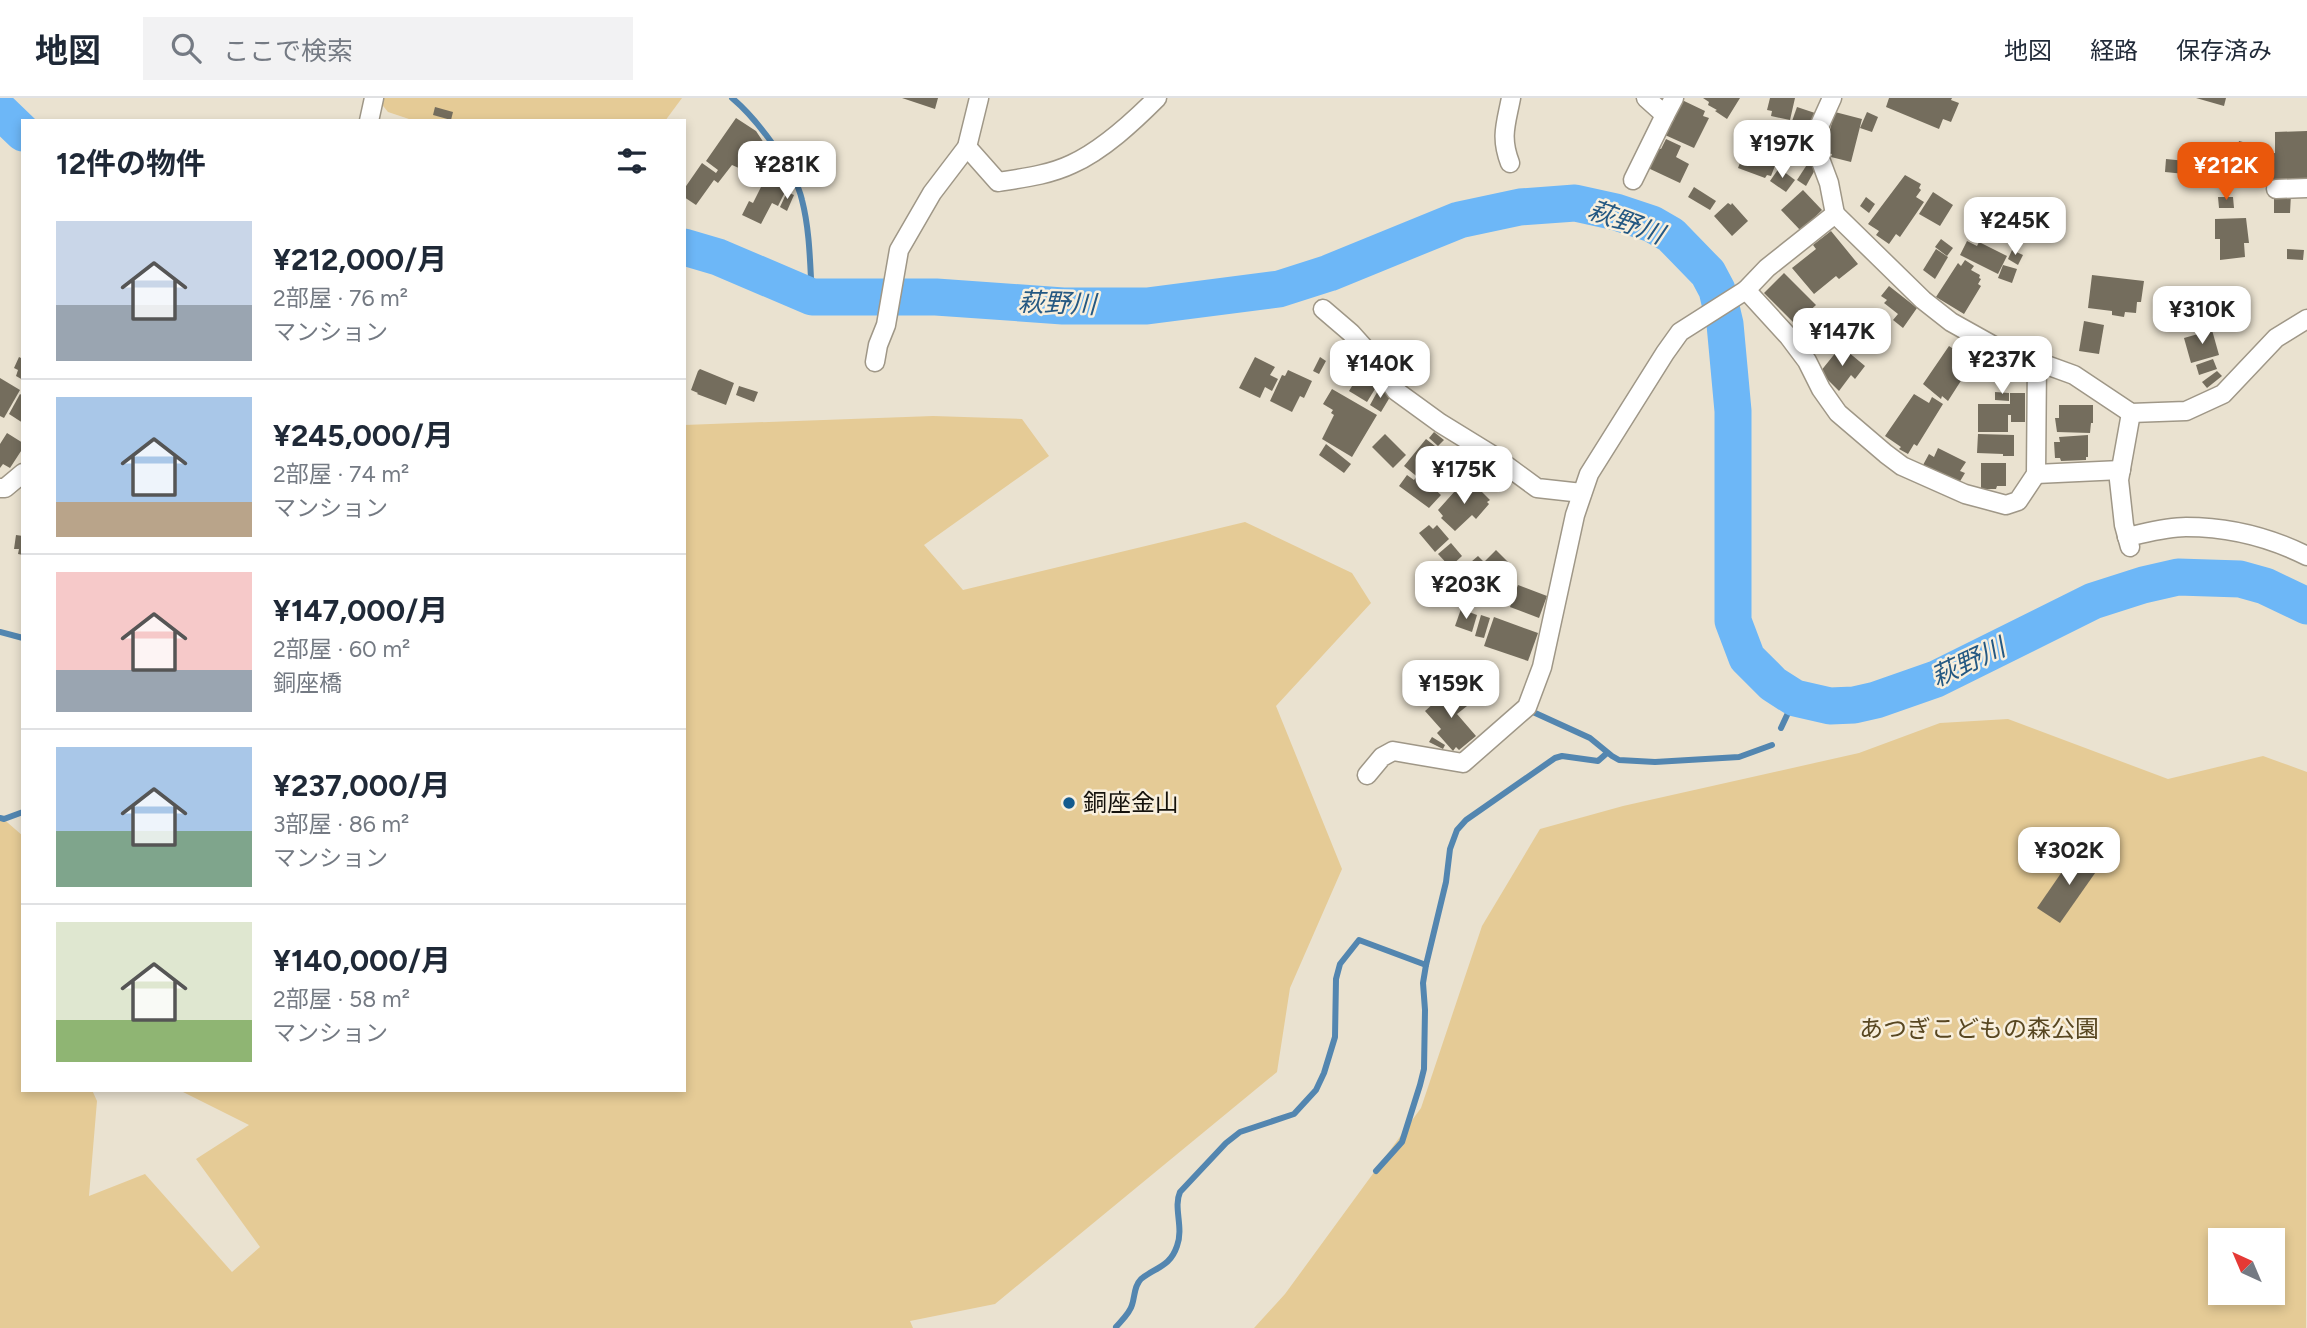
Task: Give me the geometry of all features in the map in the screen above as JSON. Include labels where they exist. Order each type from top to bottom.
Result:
[{"type":"street","points":[[875,362],[886,325],[899,250],[932,193],[967,147],[979,98]]},
{"type":"street","points":[[967,147],[998,182],[1044,174],[1072,164],[1095,150],[1157,98]]},
{"type":"street","points":[[1510,163],[1504,147],[1504,135],[1511,98]]},
{"type":"street","points":[[1646,98],[1665,115]]},
{"type":"street","points":[[1633,180],[1674,98]]},
{"type":"street","points":[[1832,98],[1813,140],[1829,183],[1835,214],[1923,300],[1951,323],[1994,346],[2074,375],[2131,412],[2186,411],[2223,394],[2276,338],[2307,319]]},
{"type":"street","points":[[2276,188],[2307,188]]},
{"type":"street","points":[[1367,775],[1382,757],[1393,751],[1463,763],[1527,707],[1542,667],[1582,494],[1589,474],[1630,406],[1680,332],[1743,290],[1835,214]]},
{"type":"street","points":[[1743,290],[1789,337],[1807,361],[1821,389],[1838,413],[1902,466],[1965,494],[2006,505],[2018,501],[2036,474],[2037,360]]},
{"type":"street","points":[[1323,309],[1360,343],[1396,391],[1440,423],[1492,455],[1537,488],[1582,494]]},
{"type":"street","points":[[2131,412],[2119,480],[2129,542],[2185,527],[2237,531],[2289,547],[2307,556]]},
{"type":"street","points":[[2036,474],[2121,470]]},
{"type":"street","points":[[0,488],[5,488],[21,474]]},
{"type":"green space","points":[[379,98],[682,98],[666,119],[409,119],[388,112]]},
{"type":"green space","points":[[933,416],[1022,419],[1049,456],[924,545],[963,590],[1245,522],[1352,573],[1371,603],[1276,706],[1342,869],[1290,988],[1277,1072],[995,1304],[910,1321],[913,1328],[0,1328],[0,816],[21,834],[21,1092],[93,1092],[97,1101],[89,1196],[145,1174],[232,1272],[260,1247],[196,1159],[249,1125],[183,1092],[686,1092],[686,425]]},
{"type":"green space","name":"あつぎこどもの森公園","points":[[2008,719],[2168,779],[2263,756],[2307,772],[2306,1328],[1254,1328],[1285,1294],[1421,1108],[1482,926],[1540,829],[1623,806],[1859,753],[1940,723]]},
{"type":"building","points":[[902,98],[938,98],[935,109]]},
{"type":"building","points":[[1703,98],[1740,98],[1727,119]]},
{"type":"building","points":[[1770,98],[1795,98],[1790,120],[1771,116],[1772,111],[1767,110]]},
{"type":"building","points":[[1889,98],[1952,98],[1951,100],[1959,103],[1951,122],[1943,119],[1939,129],[1886,107]]},
{"type":"building","points":[[2196,98],[2226,98],[2224,106]]},
{"type":"building","points":[[1682,100],[1705,111],[1703,116],[1709,118],[1694,148],[1665,135]]},
{"type":"building","points":[[435,107],[453,112],[451,119],[433,115]]},
{"type":"building","points":[[1797,107],[1815,113],[1809,129],[1791,124]]},
{"type":"building","points":[[1835,112],[1862,119],[1851,162],[1831,157],[1829,148],[1825,147]]},
{"type":"building","points":[[1867,112],[1878,117],[1872,132],[1860,128]]},
{"type":"building","points":[[736,118],[756,131],[764,143],[760,149],[774,155],[771,162],[778,165],[773,178],[752,169],[750,173],[732,165],[718,183],[714,180],[696,205],[686,198],[686,186],[702,163],[716,173],[718,170],[706,161]]},
{"type":"building","points":[[1754,126],[1783,136],[1771,176],[1767,175],[1765,178],[1738,168]]},
{"type":"building","points":[[2307,131],[2307,180],[2272,180],[2272,174],[2256,174],[2256,154],[2275,153],[2275,132]]},
{"type":"building","points":[[1666,139],[1681,146],[1676,157],[1689,164],[1680,183],[1648,168]]},
{"type":"building","points":[[2239,141],[2254,145],[2248,167],[2234,160]]},
{"type":"building","points":[[2166,159],[2196,162],[2195,175],[2165,172]]},
{"type":"building","points":[[1808,163],[1816,168],[1806,186],[1797,180]]},
{"type":"building","points":[[1779,168],[1795,180],[1786,192],[1770,181]]},
{"type":"building","points":[[760,175],[786,190],[778,206],[772,203],[761,224],[742,215],[749,201],[753,203],[761,187],[756,184]]},
{"type":"building","points":[[1905,175],[1921,184],[1921,190],[1916,197],[1924,202],[1900,237],[1896,234],[1889,244],[1876,235],[1879,231],[1868,224]]},
{"type":"building","points":[[1694,187],[1716,201],[1710,210],[1688,197]]},
{"type":"building","points":[[1803,190],[1822,210],[1801,231],[1781,210]]},
{"type":"building","points":[[787,192],[794,195],[787,211],[780,207]]},
{"type":"building","points":[[1933,192],[1953,205],[1940,226],[1919,214]]},
{"type":"building","points":[[2283,194],[2291,194],[2290,213],[2274,213],[2274,199],[2283,199]]},
{"type":"building","points":[[1866,197],[1875,204],[1869,213],[1860,206]]},
{"type":"building","points":[[2218,197],[2233,197],[2234,208],[2219,208]]},
{"type":"building","points":[[1728,203],[1732,203],[1748,221],[1732,236],[1714,216]]},
{"type":"building","points":[[2246,218],[2249,243],[2244,243],[2245,257],[2220,260],[2220,239],[2215,239],[2215,219]]},
{"type":"building","points":[[1831,231],[1858,264],[1839,279],[1836,276],[1814,294],[1792,268],[1816,249],[1813,245]]},
{"type":"building","points":[[1941,239],[1953,248],[1947,256],[1935,247]]},
{"type":"building","points":[[1967,241],[1977,246],[1979,242],[2007,256],[1998,274],[1960,255]]},
{"type":"building","points":[[1936,249],[1948,257],[1935,279],[1923,270]]},
{"type":"building","points":[[2287,249],[2304,250],[2303,260],[2287,259]]},
{"type":"building","points":[[2012,250],[2023,255],[2018,265],[2008,259]]},
{"type":"building","points":[[1965,260],[1974,266],[1971,270],[1980,275],[1978,284],[1981,286],[1964,314],[1936,297],[1958,263],[1961,266]]},
{"type":"building","points":[[2003,265],[2017,269],[2012,283],[1998,278]]},
{"type":"building","points":[[1784,273],[1816,305],[1805,315],[1811,320],[1801,330],[1764,293]]},
{"type":"building","points":[[2092,275],[2144,281],[2141,302],[2137,302],[2136,313],[2125,312],[2124,317],[2112,315],[2112,311],[2088,308]]},
{"type":"building","points":[[1889,286],[1917,308],[1903,328],[1893,320],[1898,314],[1884,303],[1887,300],[1881,296]]},
{"type":"building","points":[[2084,321],[2104,325],[2099,354],[2079,351]]},
{"type":"building","points":[[1851,330],[1858,335],[1852,342],[1845,337]]},
{"type":"building","points":[[2212,330],[2219,355],[2191,363],[2184,338]]},
{"type":"building","points":[[1841,346],[1865,366],[1855,379],[1851,375],[1839,391],[1820,372]]},
{"type":"building","points":[[1949,346],[1973,362],[1948,401],[1942,396],[1941,399],[1923,384]]},
{"type":"building","points":[[19,357],[21,358],[21,379],[16,376],[18,370],[14,368]]},
{"type":"building","points":[[1255,357],[1275,367],[1270,375],[1278,379],[1272,391],[1265,387],[1260,398],[1239,388]]},
{"type":"building","points":[[1320,357],[1326,361],[1319,374],[1313,371]]},
{"type":"building","points":[[2213,359],[2217,369],[2199,375],[2196,365]]},
{"type":"building","points":[[700,369],[734,383],[726,405],[691,390]]},
{"type":"building","points":[[1288,370],[1312,381],[1304,398],[1300,396],[1292,412],[1270,401],[1282,375],[1285,376]]},
{"type":"building","points":[[2217,371],[2222,376],[2207,388],[2202,382]]},
{"type":"building","points":[[1360,373],[1378,384],[1367,402],[1349,391]]},
{"type":"building","points":[[0,378],[20,390],[4,418],[0,416]]},
{"type":"building","points":[[1381,385],[1390,397],[1381,412],[1370,405]]},
{"type":"building","points":[[739,386],[758,392],[754,402],[736,395]]},
{"type":"building","points":[[1332,389],[1377,415],[1352,457],[1322,439],[1334,415],[1331,413],[1333,410],[1323,404]]},
{"type":"building","points":[[1995,392],[2009,393],[2009,401],[1995,400]]},
{"type":"building","points":[[2010,393],[2025,393],[2025,422],[2011,422],[2011,415],[2008,415],[2008,432],[1978,432],[1978,404],[2010,404]]},
{"type":"building","points":[[20,394],[21,422],[9,414]]},
{"type":"building","points":[[1914,394],[1929,403],[1932,397],[1943,404],[1917,446],[1914,444],[1908,454],[1885,436]]},
{"type":"building","points":[[2059,405],[2093,405],[2090,433],[2057,432],[2055,418],[2059,418]]},
{"type":"building","points":[[1434,432],[1444,440],[1438,446],[1429,438]]},
{"type":"building","points":[[7,433],[21,442],[21,451],[10,468],[3,464],[0,468],[0,444]]},
{"type":"building","points":[[1385,434],[1406,455],[1393,468],[1372,447]]},
{"type":"building","points":[[1978,434],[2014,435],[2014,456],[1977,453]]},
{"type":"building","points":[[2088,435],[2086,460],[2061,461],[2060,458],[2055,458],[2054,442],[2060,442],[2059,437]]},
{"type":"building","points":[[1426,439],[1444,453],[1442,456],[1447,460],[1427,482],[1441,495],[1429,508],[1399,486],[1407,475],[1414,480],[1416,477],[1420,479],[1404,466]]},
{"type":"building","points":[[1326,444],[1351,464],[1344,473],[1319,455]]},
{"type":"building","points":[[1938,448],[1966,462],[1960,471],[1965,473],[1959,483],[1923,465],[1929,454],[1934,457]]},
{"type":"building","points":[[1487,463],[1500,476],[1487,488],[1475,475]]},
{"type":"building","points":[[1981,463],[2006,463],[2006,486],[1981,489]]},
{"type":"building","points":[[1471,481],[1490,500],[1487,502],[1489,504],[1476,519],[1472,515],[1455,531],[1441,518],[1443,516],[1438,510],[1455,491],[1458,494]]},
{"type":"building","points":[[1429,525],[1433,529],[1437,525],[1449,539],[1435,552],[1419,533]]},
{"type":"building","points":[[16,535],[21,536],[21,555],[18,554],[19,549],[14,549]]},
{"type":"building","points":[[1451,543],[1462,556],[1450,567],[1438,554]]},
{"type":"building","points":[[1496,550],[1512,566],[1481,601],[1476,597],[1470,603],[1444,576],[1452,568],[1458,573],[1478,556],[1484,562]]},
{"type":"building","points":[[1518,585],[1547,596],[1539,618],[1510,607]]},
{"type":"building","points":[[1461,609],[1477,615],[1472,632],[1455,626]]},
{"type":"building","points":[[1481,615],[1490,618],[1484,638],[1475,636]]},
{"type":"building","points":[[1494,617],[1538,633],[1528,661],[1484,646]]},
{"type":"building","points":[[1451,688],[1467,706],[1457,714],[1476,736],[1459,750],[1456,747],[1453,751],[1437,733],[1441,729],[1425,711]]},
{"type":"building","points":[[1432,737],[1445,745],[1443,749],[1429,742]]},
{"type":"building","points":[[2077,850],[2100,866],[2060,923],[2037,908]]},
{"type":"waterway","points":[[732,98],[773,145],[798,188],[807,224],[812,297]]},
{"type":"waterway","name":"萩野川","points":[[0,111],[21,131]]},
{"type":"waterway","name":"萩野川","points":[[686,248],[718,257],[812,297],[936,297],[1063,306],[1147,306],[1279,289],[1329,273],[1459,220],[1520,207],[1575,203],[1616,212],[1652,224],[1671,235],[1708,273],[1717,290],[1725,324],[1733,411],[1733,621],[1747,658],[1773,684],[1795,698],[1830,706],[1854,705],[1876,700],[1936,679],[2093,601],[2178,577],[2240,579],[2265,586],[2307,606]]},
{"type":"waterway","points":[[0,632],[21,637]]},
{"type":"waterway","points":[[1781,728],[1795,698]]},
{"type":"waterway","points":[[1533,712],[1590,738],[1619,760],[1655,762],[1739,757],[1772,745]]},
{"type":"waterway","points":[[1376,1171],[1402,1142],[1424,1069],[1423,983],[1446,882],[1450,849],[1457,830],[1466,820],[1555,758],[1562,756],[1598,761],[1607,753]]},
{"type":"waterway","points":[[0,818],[21,813]]},
{"type":"waterway","points":[[1116,1327],[1131,1308],[1141,1279],[1166,1263],[1174,1253],[1179,1239],[1180,1192],[1226,1143],[1240,1132],[1294,1114],[1316,1090],[1335,1037],[1336,979],[1340,964],[1359,940],[1426,965]]},
{"type":"place","name":"銅座金山","points":[[1069,803]]}]
